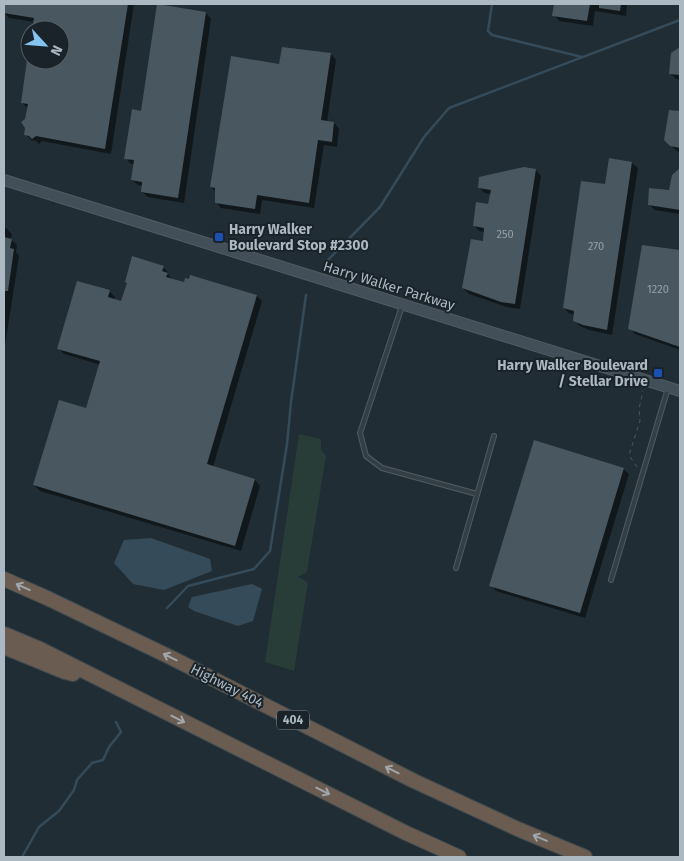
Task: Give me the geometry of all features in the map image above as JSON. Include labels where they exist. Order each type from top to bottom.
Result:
[{"type":"highway","name":"Highway 404","points":[[4,579],[172,658],[414,781],[520,830],[585,857]]},
{"type":"highway","points":[[4,634],[40,649],[406,833],[459,857]]},
{"type":"highway","points":[[4,647],[65,672],[103,681]]},
{"type":"street","name":"Harry Walker Parkway","points":[[4,180],[680,391]]},
{"type":"lane","points":[[403,304],[360,433],[366,456],[382,468],[477,494]]},
{"type":"lane","points":[[611,580],[668,387]]},
{"type":"lane","points":[[456,568],[494,436]]},
{"type":"path","points":[[642,476],[629,455],[640,421],[639,409],[645,380]]},
{"type":"green space","points":[[299,434],[321,439],[321,450],[326,456],[307,572],[298,577],[308,582],[294,671],[265,662]]},
{"type":"water","points":[[151,538],[210,559],[212,571],[164,590],[133,584],[114,563],[124,540]]},
{"type":"water","points":[[252,584],[262,589],[253,621],[238,626],[194,611],[188,607],[192,597]]},
{"type":"building","points":[[4,4],[128,4],[105,149],[36,136],[32,139],[24,135],[25,128],[21,122],[25,119],[28,104],[21,103],[26,70],[70,70],[70,20],[34,20],[34,18],[4,13]]},
{"type":"building","points":[[157,4],[206,12],[178,198],[141,192],[142,182],[131,180],[134,160],[124,159],[132,109],[141,111]]},
{"type":"building","points":[[554,4],[590,4],[587,21],[552,16]]},
{"type":"building","points":[[599,4],[621,4],[620,11],[599,8]]},
{"type":"building","points":[[282,47],[331,53],[321,120],[334,122],[332,142],[318,140],[309,203],[257,195],[255,209],[215,203],[215,188],[210,187],[231,56],[279,64]]},
{"type":"building","points":[[680,47],[680,75],[669,74],[671,53]]},
{"type":"building","points":[[669,110],[680,111],[680,148],[670,146],[664,140]]},
{"type":"building","points":[[609,158],[632,162],[607,330],[573,321],[574,311],[563,308],[581,181],[605,184]]},
{"type":"building","points":[[524,167],[536,169],[515,304],[501,302],[462,288],[471,239],[483,241],[484,228],[473,226],[476,202],[488,204],[491,190],[478,188],[479,177]]},
{"type":"building","points":[[680,168],[680,210],[648,205],[649,188],[669,190],[672,175]]},
{"type":"building","points":[[4,237],[12,239],[10,248],[14,249],[8,291],[4,291]]},
{"type":"building","points":[[642,245],[680,250],[680,347],[628,329]]},
{"type":"building","points":[[132,256],[164,266],[162,271],[168,273],[166,277],[184,282],[185,278],[189,279],[190,275],[257,295],[207,464],[255,479],[235,546],[33,485],[59,400],[86,408],[100,361],[57,349],[77,281],[110,290],[108,297],[121,301],[127,283],[125,282]]},
{"type":"building","points":[[534,440],[624,468],[580,613],[489,586]]},
{"type":"waterway","points":[[492,4],[488,31],[492,35],[582,57]]},
{"type":"waterway","points":[[327,261],[380,207],[424,137],[449,108],[680,20]]},
{"type":"waterway","points":[[167,608],[188,586],[254,569],[270,551],[287,444],[306,295]]},
{"type":"waterway","points":[[22,857],[39,827],[59,811],[74,790],[77,780],[92,763],[103,760],[109,747],[121,732],[116,722]]},
{"type":"place","name":"Harry Walker Boulevard Stop #2300","points":[[219,237]]},
{"type":"place","name":"Harry Walker Boulevard / Stellar Drive","points":[[658,373]]}]
